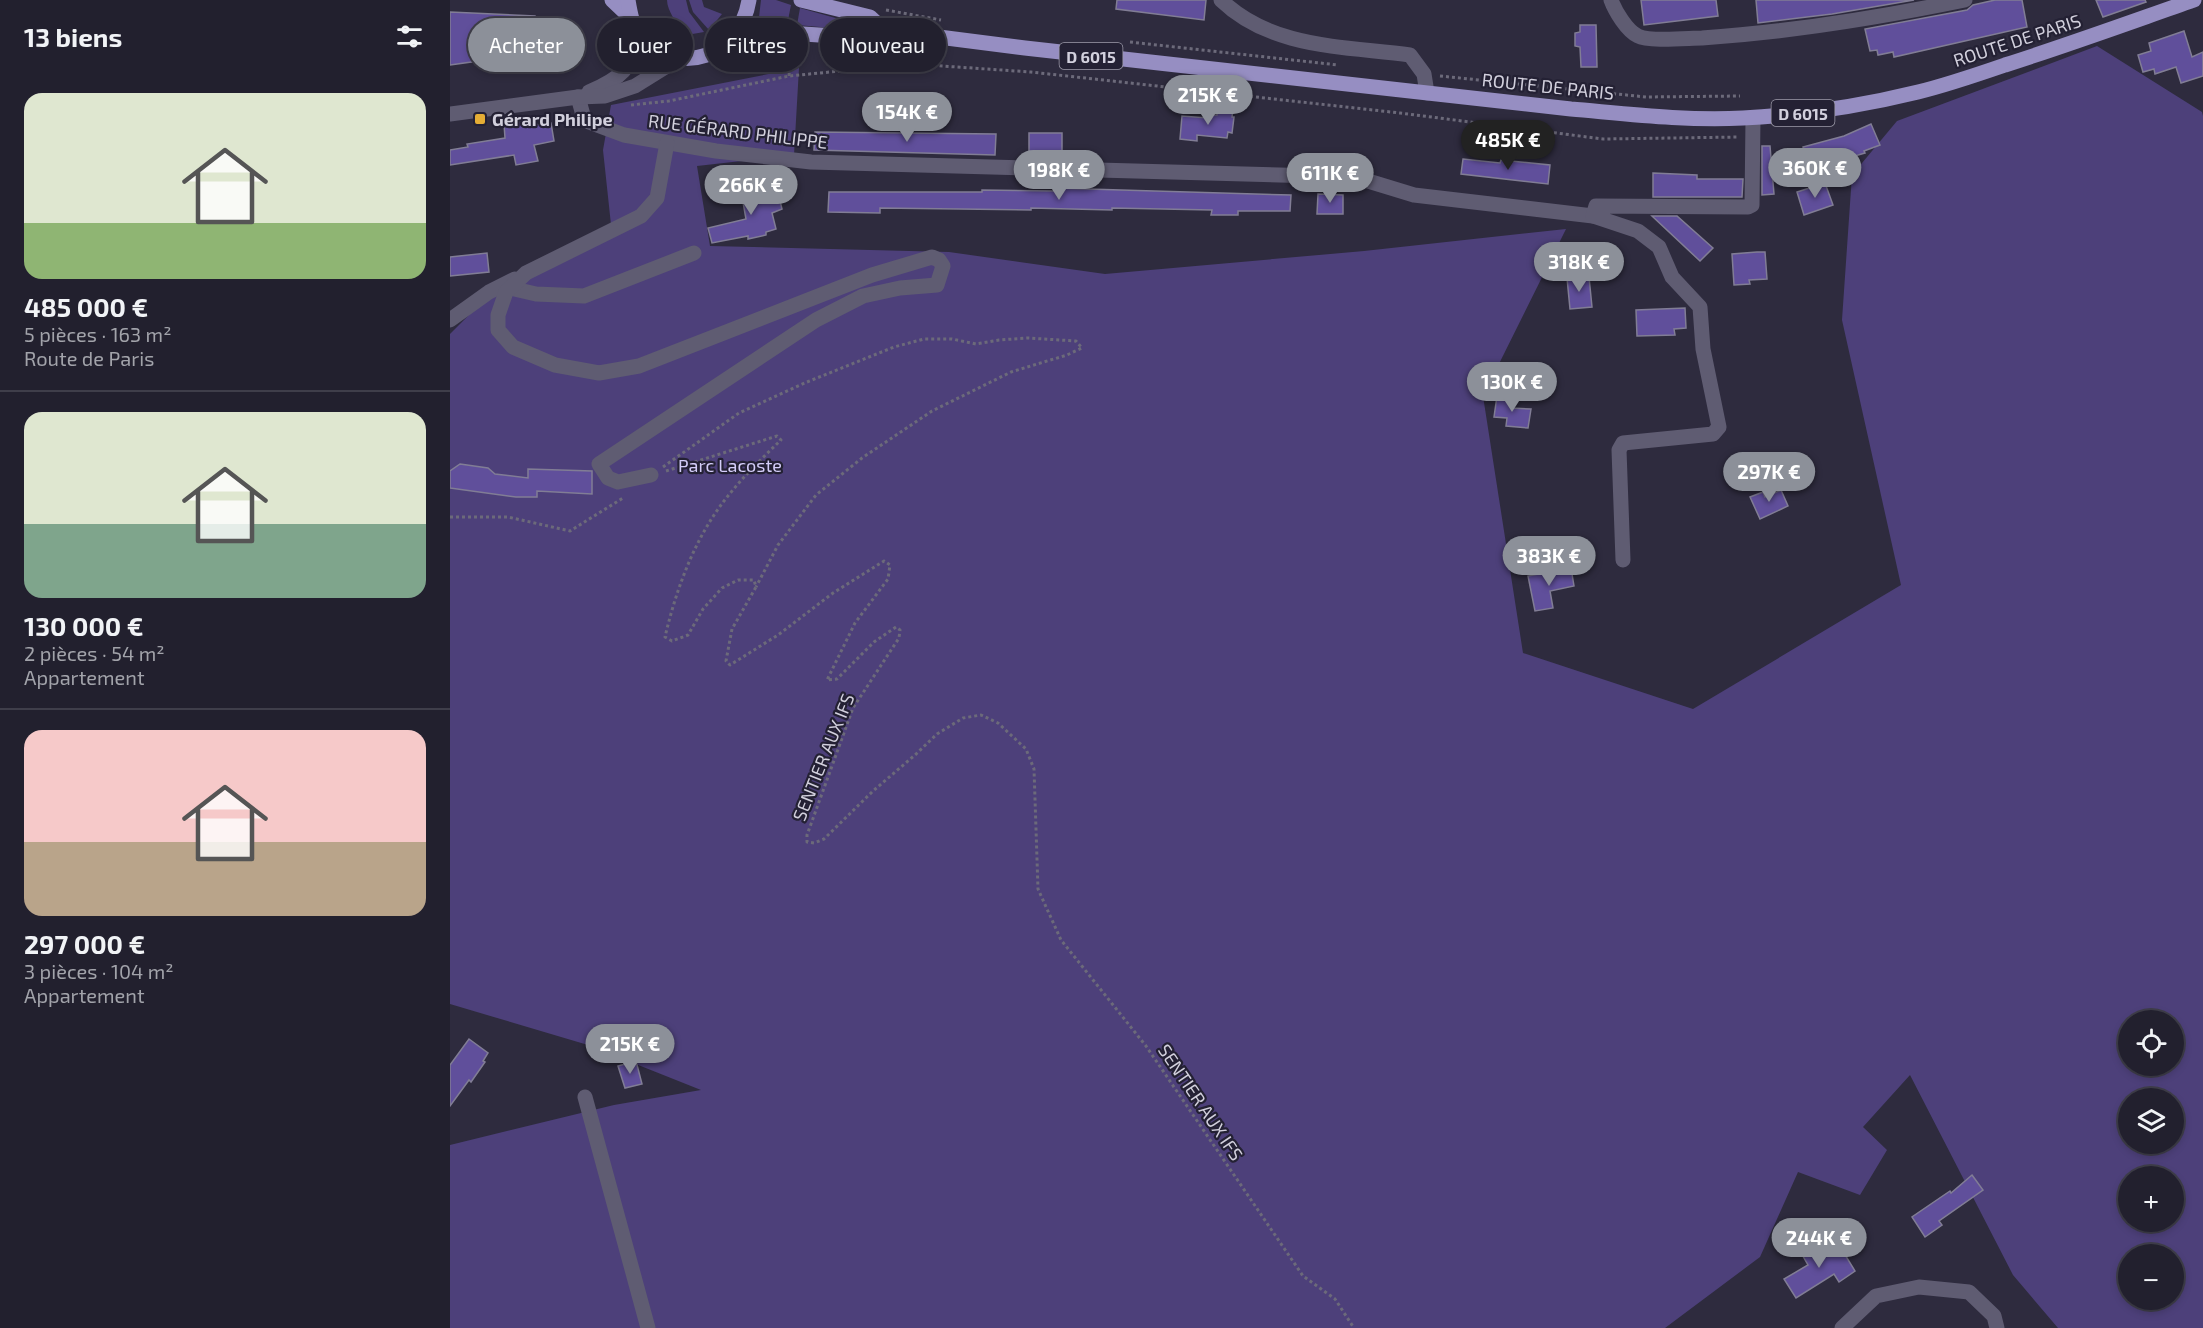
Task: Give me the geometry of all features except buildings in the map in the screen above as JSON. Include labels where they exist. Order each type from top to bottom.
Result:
[{"type":"main road","points":[[612,0],[632,18]]},
{"type":"main road","points":[[628,0],[632,18]]},
{"type":"main road","points":[[746,18],[749,0]]},
{"type":"main road","name":"ROUTE DE PARIS","points":[[801,0],[871,18]]},
{"type":"main road","name":"ROUTE DE PARIS","points":[[946,38],[1649,117],[1753,118],[1820,111],[1920,92],[2019,61],[2194,0]]},
{"type":"street","points":[[1221,0],[1235,14],[1270,33],[1306,42],[1410,55],[1424,74],[1427,93]]},
{"type":"street","points":[[1611,0],[1629,29],[1638,37],[1677,39],[1759,34],[1909,12],[1965,0]]},
{"type":"street","points":[[578,97],[606,85],[623,72]]},
{"type":"street","points":[[450,114],[578,97],[605,96],[634,86],[657,72]]},
{"type":"street","name":"RUE GÉRARD PHILIPPE","points":[[578,97],[583,115],[596,126],[624,135],[716,151],[811,162],[1355,177],[1414,195],[1593,216],[1638,231],[1659,247],[1672,277],[1700,307],[1703,349],[1719,427],[1713,434],[1623,443],[1619,450],[1623,560]]},
{"type":"street","points":[[1593,216],[1596,206],[1748,207],[1752,204],[1753,118]]},
{"type":"street","points":[[450,320],[489,292],[641,216],[657,198],[668,143]]},
{"type":"street","points":[[510,288],[536,294],[584,296],[694,253]]},
{"type":"street","points":[[526,273],[506,292],[498,315],[498,330],[513,347],[555,365],[599,373],[639,366],[872,275],[932,257],[939,260],[943,266],[937,285],[900,288],[863,296],[816,320],[599,464],[608,478],[618,482],[651,475]]},
{"type":"street","points":[[585,1097],[648,1328]]},
{"type":"street","points":[[1842,1328],[1876,1296],[1919,1287],[1969,1292],[1994,1316],[1997,1328]]},
{"type":"path","points":[[879,8],[950,21]]},
{"type":"path","points":[[1129,42],[1347,66]]},
{"type":"path","points":[[629,105],[669,101],[789,76],[912,64],[1031,72],[1603,139],[1753,136]]},
{"type":"path","points":[[789,72],[789,76]]},
{"type":"path","points":[[1424,74],[1646,97],[1740,96]]},
{"type":"path","points":[[651,475],[739,412],[894,347],[924,339],[952,339],[976,344],[1038,338],[1076,341],[1082,348],[1067,355],[1011,372],[942,406],[862,458],[816,495],[778,545],[756,587]]},
{"type":"path","points":[[651,475],[709,459],[777,436],[781,440],[723,502],[699,541],[686,571],[665,637],[672,642],[688,635],[703,609],[722,588],[738,580],[754,580],[756,587]]},
{"type":"path","points":[[450,517],[508,517],[570,531],[630,492]]},
{"type":"path","name":"SENTIER AUX IFS","points":[[756,587],[732,629],[726,661],[730,665],[778,635],[863,572],[884,561],[890,566],[888,579],[855,623],[826,680],[837,679],[874,642],[896,627],[900,630],[899,638],[853,708],[807,835],[807,842],[814,843],[824,839],[873,791],[937,734],[963,718],[981,715],[998,723],[1026,749],[1034,769],[1038,889],[1061,940],[1146,1046],[1303,1276],[1335,1299],[1354,1328]]},
{"type":"green space","points":[[667,0],[686,0],[689,12],[704,32],[693,34],[693,18],[674,18]]},
{"type":"green space","points":[[689,0],[702,0],[704,7],[722,14],[719,18],[705,18],[705,26],[693,12]]},
{"type":"green space","points":[[761,0],[776,0],[791,5],[788,18],[759,17]]},
{"type":"green space","points":[[800,8],[835,18],[820,18],[820,27],[808,26],[808,18],[798,18]]},
{"type":"green space","name":"Parc Lacoste","points":[[2097,46],[2202,112],[2203,1328],[2058,1328],[2013,1275],[1910,1075],[1863,1127],[1887,1150],[1860,1195],[1798,1172],[1760,1257],[1665,1328],[450,1328],[450,1145],[614,1105],[701,1090],[588,1045],[450,1004],[450,334],[486,298],[612,234],[603,150],[611,105],[779,72],[799,72],[794,155],[697,166],[710,246],[949,252],[1105,274],[1364,251],[1566,229],[1483,396],[1523,653],[1693,709],[1901,585],[1842,320],[1852,175],[1897,121]]},
{"type":"place","name":"Gérard Philipe","points":[[480,119]]}]
